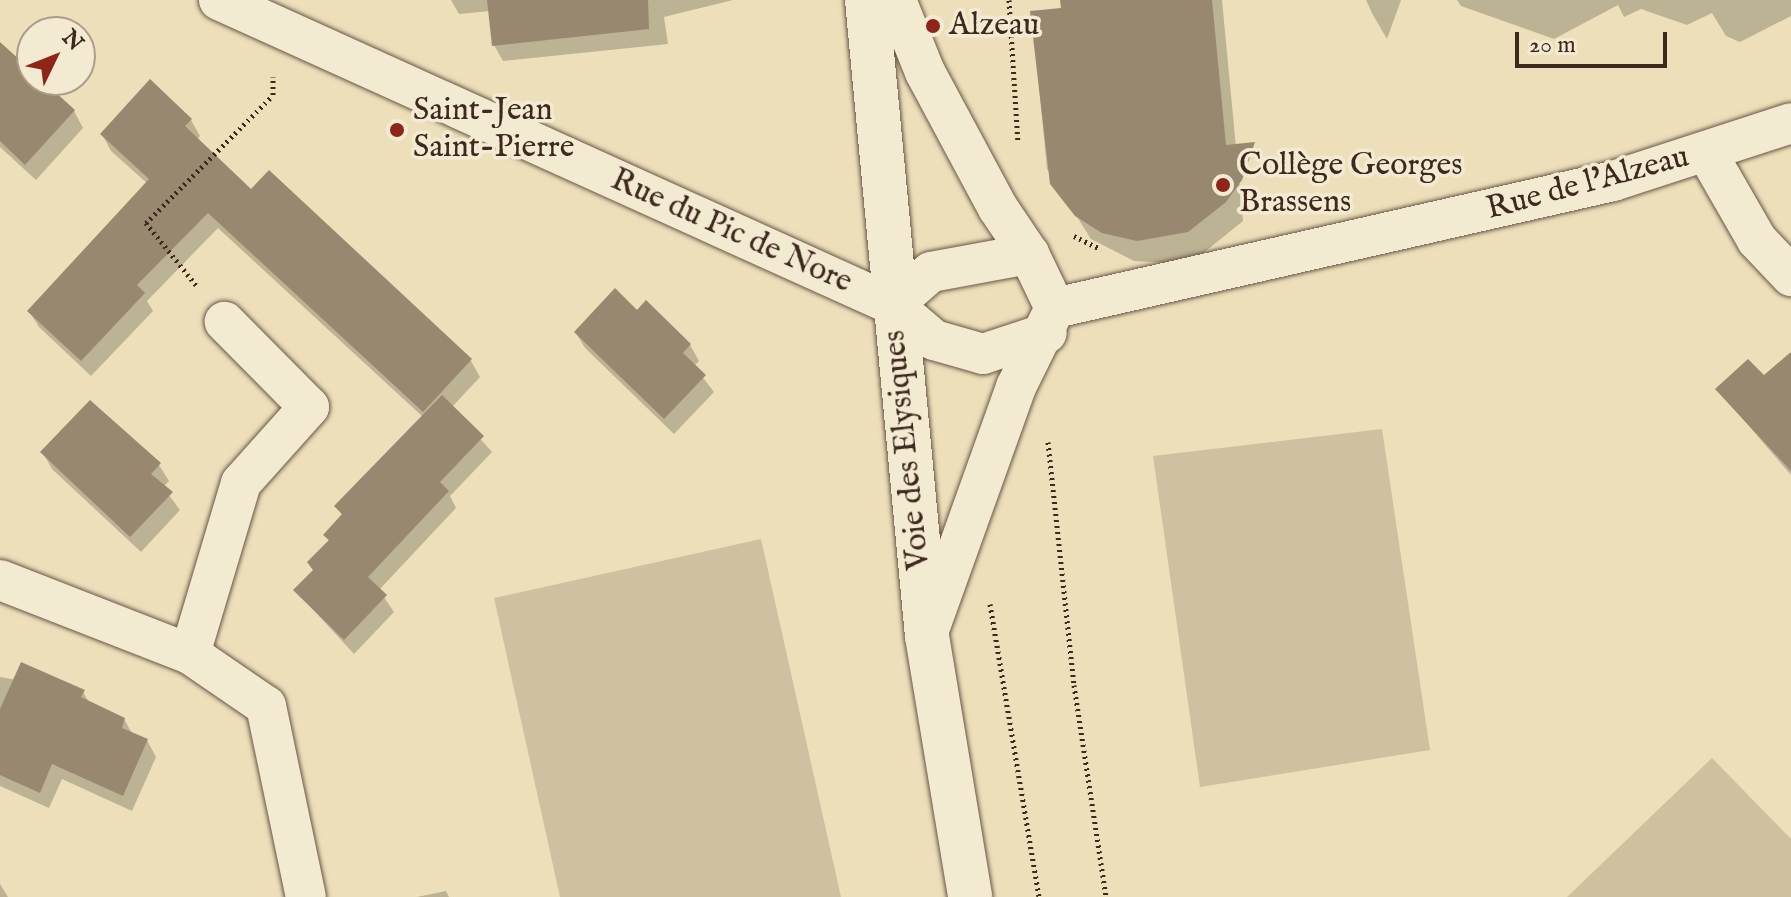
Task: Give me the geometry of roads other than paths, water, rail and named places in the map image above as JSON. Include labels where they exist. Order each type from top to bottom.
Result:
[{"type":"street","name":"Rue du Pic de Nore","points":[[219,0],[279,12],[893,305]]},
{"type":"street","name":"Voie des Elysiques","points":[[867,0],[893,305],[927,636],[970,897]]},
{"type":"street","points":[[896,0],[925,72],[998,208],[1029,254],[1051,321],[1016,387],[927,636]]},
{"type":"street","name":"Rue de l'Alzeau","points":[[893,305],[934,340],[983,354],[1051,321],[1117,295],[1613,181],[1707,153],[1791,123]]},
{"type":"street","points":[[1707,153],[1757,240],[1791,276]]},
{"type":"street","points":[[893,305],[931,272],[1029,254]]},
{"type":"street","points":[[190,654],[241,483],[309,407],[225,322]]},
{"type":"street","points":[[0,580],[190,654],[266,706],[306,897]]},
{"type":"place","name":"Alzeau","points":[[933,26]]},
{"type":"place","name":"Saint-Jean Saint-Pierre","points":[[397,130]]},
{"type":"place","name":"Collège Georges Brassens","points":[[1223,185]]}]
